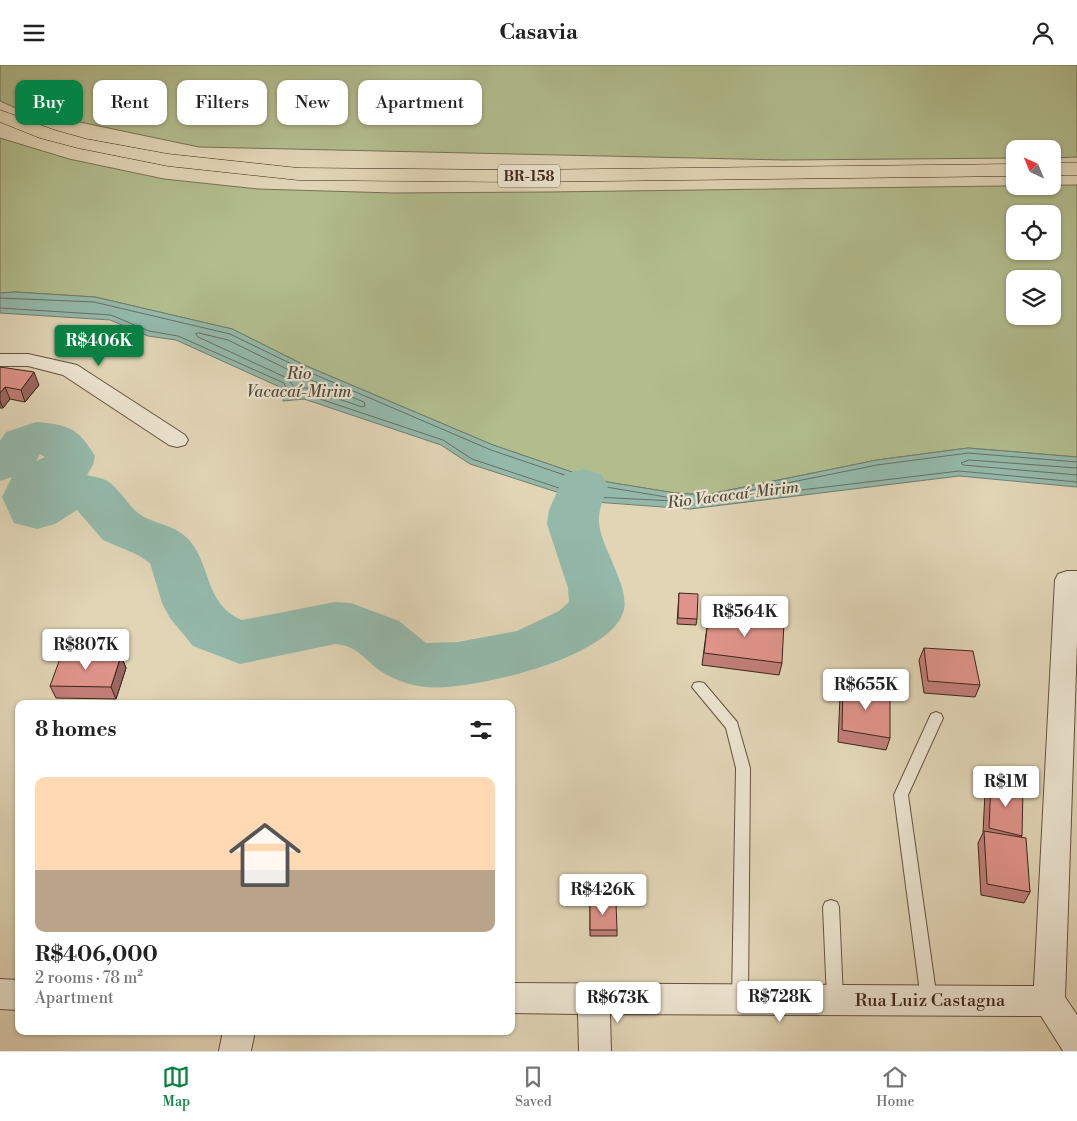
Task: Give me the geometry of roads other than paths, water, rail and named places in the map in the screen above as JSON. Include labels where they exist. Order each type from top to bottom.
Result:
[{"type":"highway","name":"BR-158","points":[[0,116],[56,137],[168,160],[298,174],[521,176],[1006,170]]},
{"type":"highway","points":[[1061,169],[1077,169]]},
{"type":"street","points":[[0,360],[28,360],[70,370],[177,440]]},
{"type":"street","points":[[1077,580],[1068,580],[1049,1001],[1077,1043]]},
{"type":"street","points":[[0,994],[15,995]]},
{"type":"street","name":"Rua Luiz Castagna","points":[[515,998],[1049,1001]]},
{"type":"street","points":[[593,998],[595,1051]]},
{"type":"street","points":[[235,1051],[237,1035]]},
{"type":"lane","points":[[699,687],[732,727],[743,768],[740,999]]},
{"type":"lane","points":[[929,1000],[901,795],[936,718]]},
{"type":"lane","points":[[831,907],[835,999]]},
{"type":"water","name":"Rio Vacacaí-Mirim","points":[[15,292],[95,297],[232,329],[304,365],[493,445],[595,480],[675,493],[705,495],[877,460],[968,448],[1077,457],[1077,487],[959,476],[690,509],[595,502],[581,511],[566,495],[470,464],[441,445],[304,399],[283,401],[282,388],[176,340],[148,336],[110,320],[0,313],[0,293]]},
{"type":"waterway","points":[[0,464],[14,458],[23,443],[36,438],[57,440],[71,456],[69,465],[38,481],[29,489],[27,497],[32,510],[37,511],[60,497],[72,493],[83,491],[91,494],[121,527],[156,542],[168,550],[175,560],[189,603],[213,631],[240,642],[335,623],[351,624],[379,636],[403,657],[424,665],[458,664],[510,655],[535,647],[579,626],[597,609],[595,588],[573,524],[574,510],[583,486]]}]
